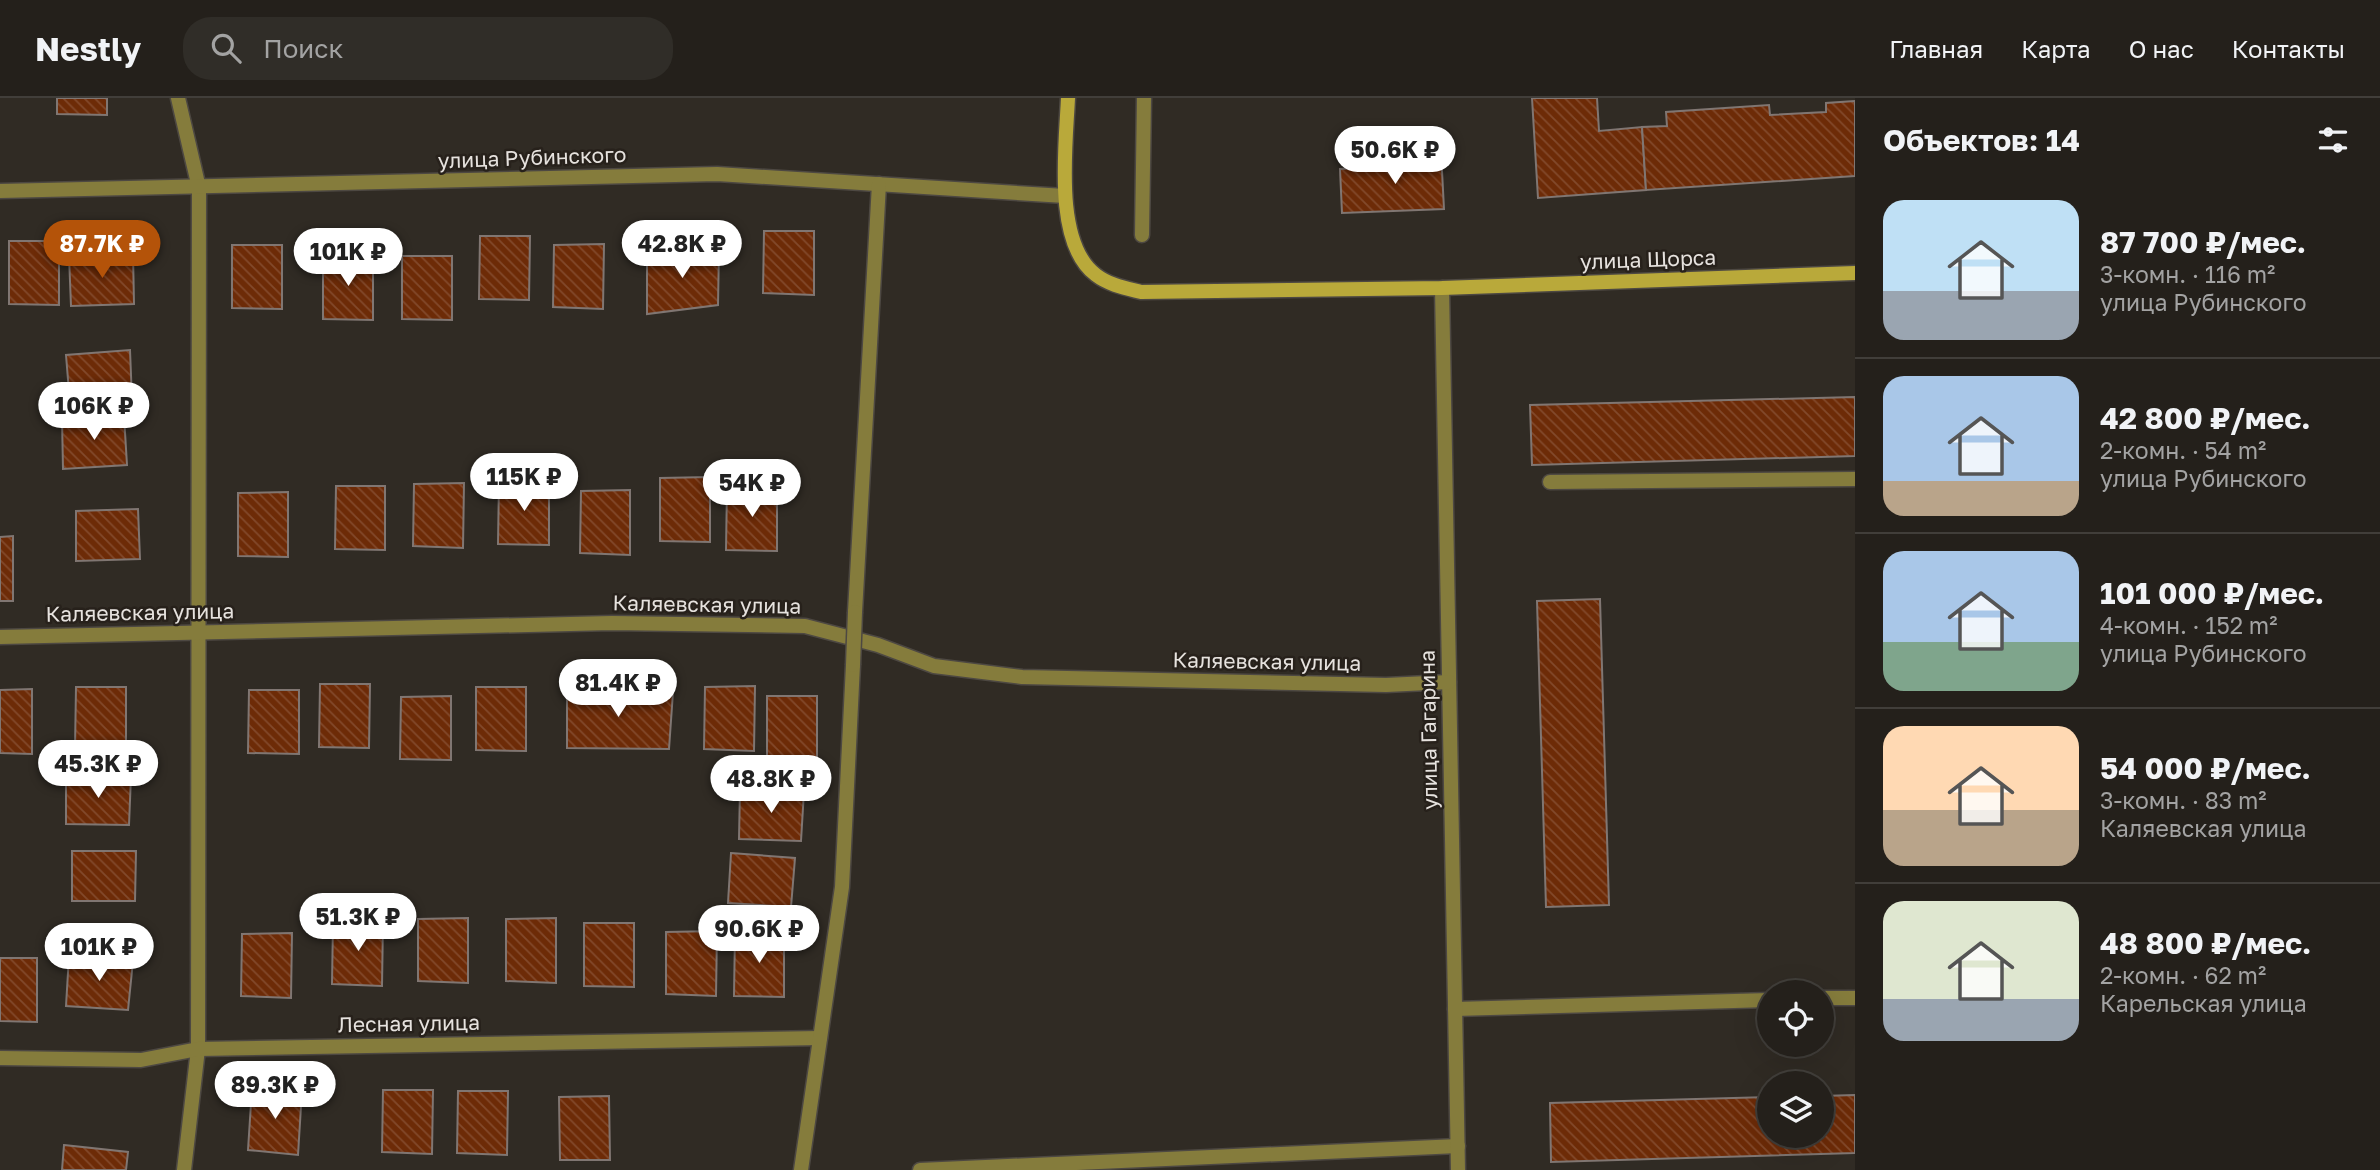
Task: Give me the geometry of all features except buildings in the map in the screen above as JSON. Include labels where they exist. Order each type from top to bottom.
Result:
[{"type":"street","points":[[178,98],[199,188],[198,1049],[184,1170]]},
{"type":"street","points":[[1065,196],[1068,98]]},
{"type":"street","points":[[1142,235],[1144,98]]},
{"type":"street","name":"улица Рубинского","points":[[0,191],[717,174],[1065,196]]},
{"type":"street","points":[[801,1170],[842,887],[879,184]]},
{"type":"street","name":"улица Щорса","points":[[1065,196],[1070,228],[1093,273],[1112,284],[1141,292],[1442,288],[1855,274]]},
{"type":"street","name":"улица Гагарина","points":[[1442,288],[1458,1170]]},
{"type":"street","points":[[1550,482],[1855,479]]},
{"type":"street","name":"Каляевская улица","points":[[0,637],[612,623],[805,626],[854,638],[934,666],[1022,677],[1386,685],[1449,682]]},
{"type":"street","points":[[1834,999],[1855,998]]},
{"type":"street","points":[[1455,1009],[1757,1000]]},
{"type":"street","name":"Лесная улица","points":[[0,1058],[141,1060],[198,1049],[820,1038]]},
{"type":"street","points":[[920,1170],[1458,1146]]}]
